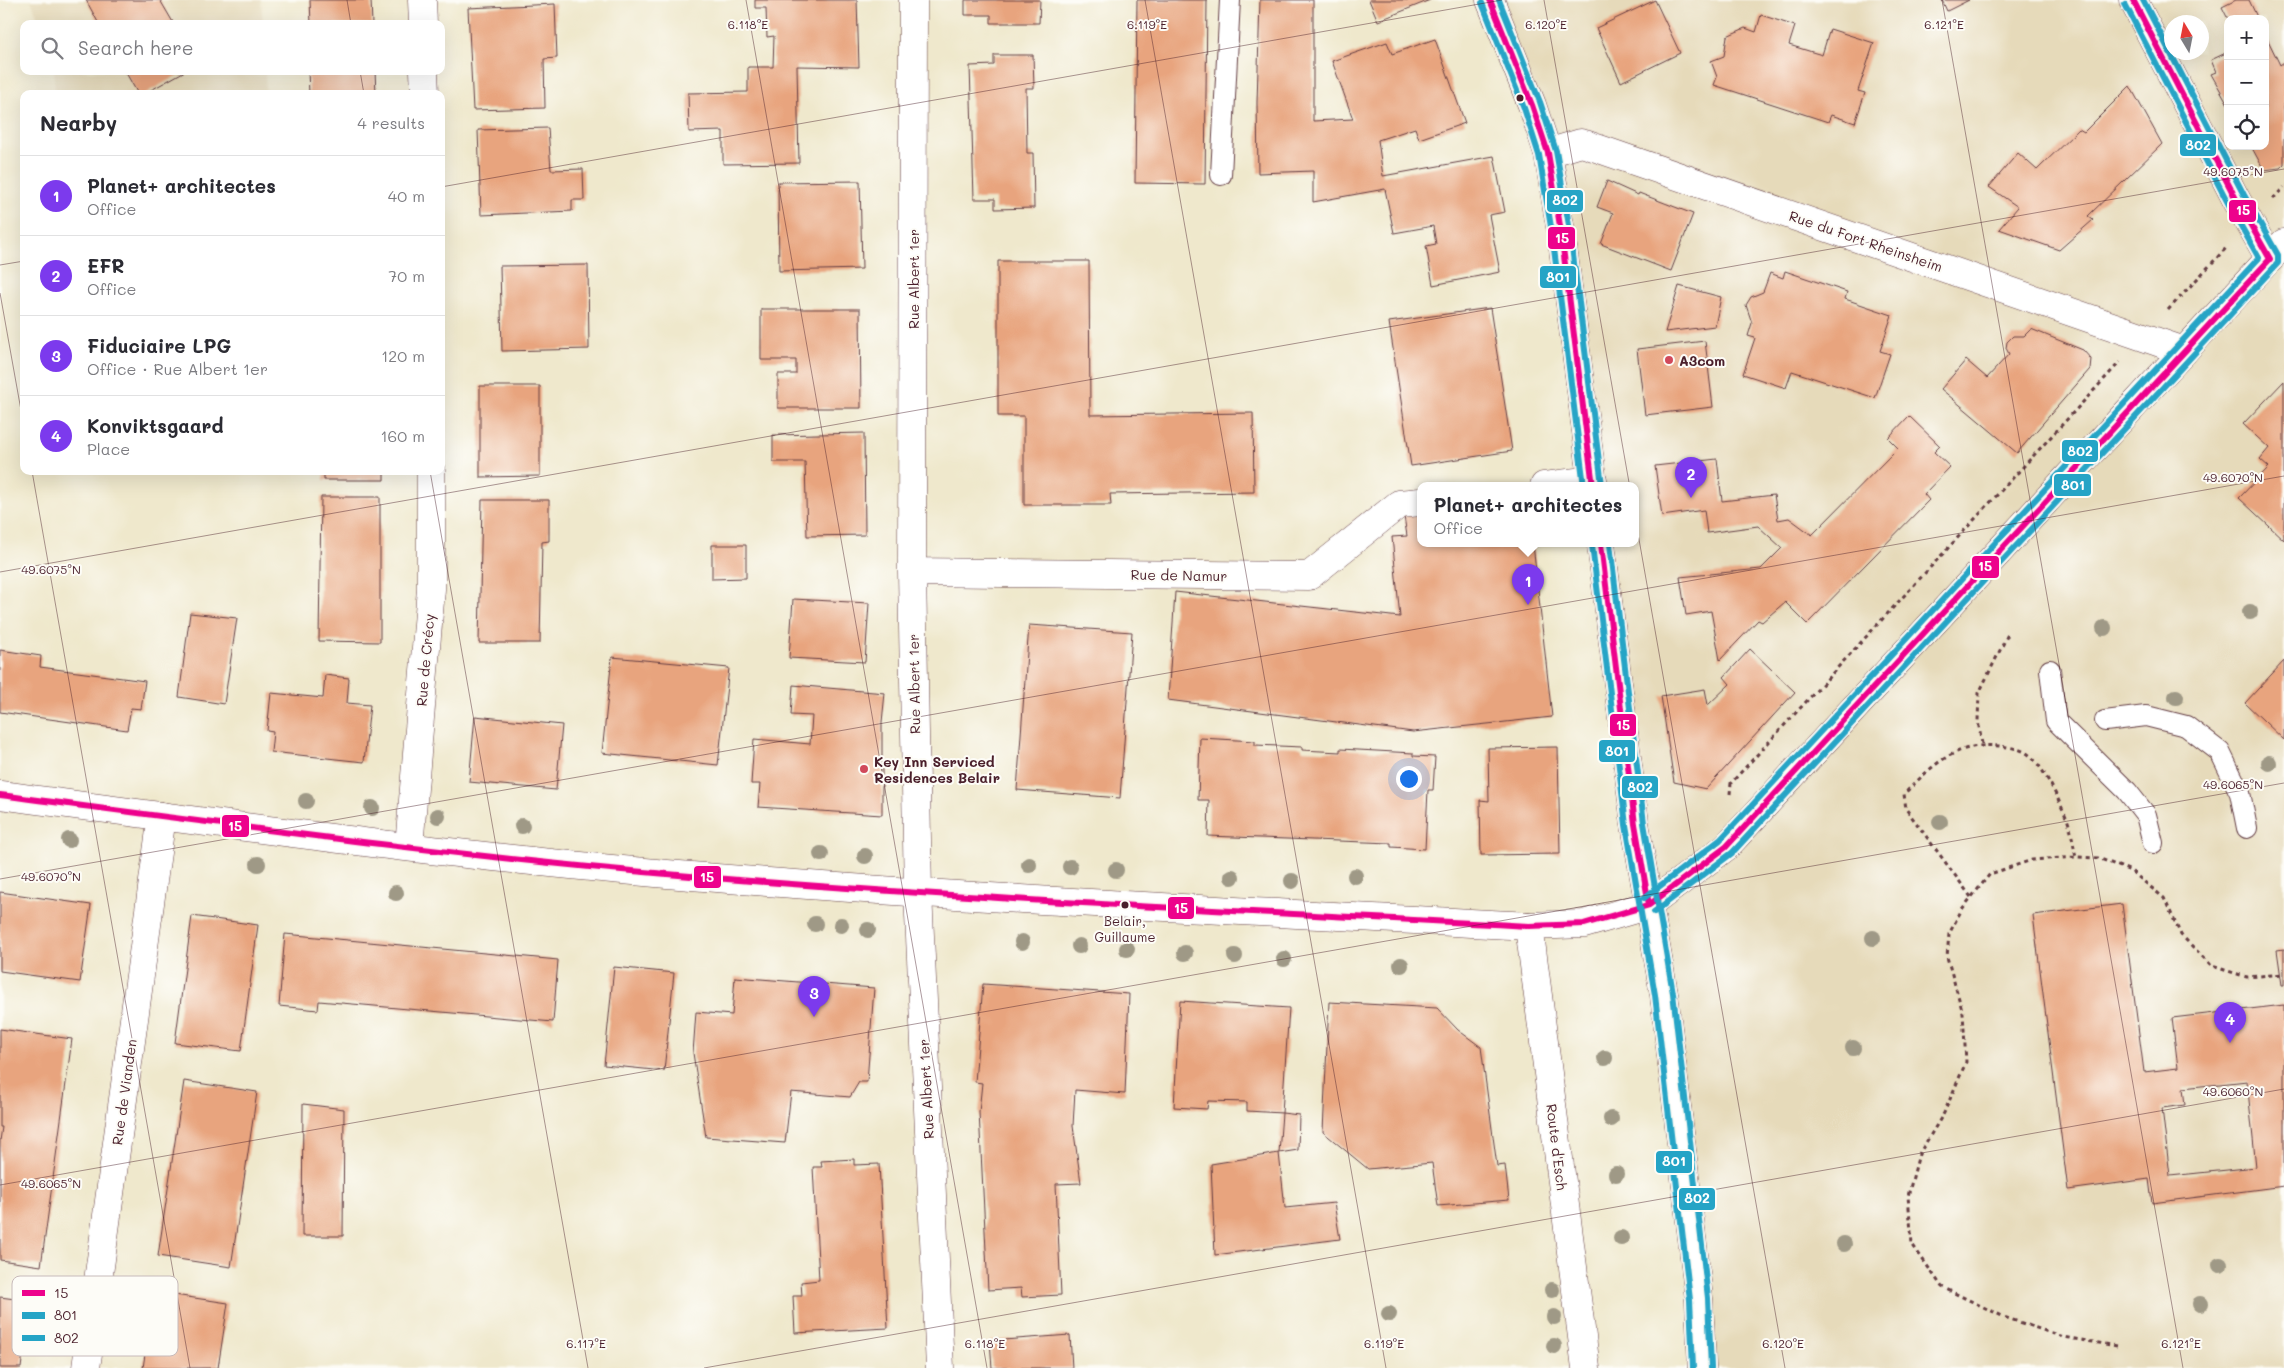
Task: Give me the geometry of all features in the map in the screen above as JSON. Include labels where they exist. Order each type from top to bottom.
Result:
[{"type":"main road","points":[[422,0],[423,20]]},
{"type":"main road","name":"Rue Albert 1er","points":[[913,0],[912,572],[918,893],[940,1368]]},
{"type":"main road","points":[[1490,0],[1532,105],[1548,153],[1561,232],[1593,482]]},
{"type":"main road","points":[[0,795],[409,848],[663,873],[918,893],[1529,926],[1584,924],[1649,905],[1726,847],[2277,251],[2250,224],[2133,0]]},
{"type":"main road","points":[[424,75],[425,90]]},
{"type":"main road","name":"Rue du Fort Rheinsheim","points":[[1548,153],[1581,143],[1585,144],[2184,351]]},
{"type":"main road","name":"Rue de Crécy","points":[[409,848],[432,589],[431,475]]},
{"type":"main road","name":"Rue de Namur","points":[[912,572],[1309,576],[1399,504],[1417,502]]},
{"type":"main road","points":[[1601,547],[1635,824],[1664,994],[1698,1290],[1702,1368]]},
{"type":"main road","name":"Rue de Vianden","points":[[99,1276],[162,816]]},
{"type":"main road","name":"Route d'Esch","points":[[1529,926],[1586,1368]]},
{"type":"lane","points":[[1221,175],[1230,0]]},
{"type":"lane","points":[[2050,670],[2056,721],[2127,791],[2142,809],[2146,815],[2153,843]]},
{"type":"lane","points":[[2105,721],[2146,716],[2186,726],[2193,731],[2220,752],[2240,793],[2248,828]]},
{"type":"path","points":[[1726,847],[1731,783],[2284,186]]},
{"type":"path","points":[[1982,744],[1978,721],[1979,693],[2009,632]]},
{"type":"path","points":[[1971,897],[1906,809],[1904,794],[1927,771],[1960,749],[1982,744],[2009,747],[2027,753],[2040,766],[2068,821],[2076,857]]},
{"type":"path","points":[[2118,1346],[2063,1337],[2004,1317],[1942,1287],[1912,1244],[1908,1196],[1919,1154],[1944,1113],[1966,1062],[1963,1013],[1948,957],[1949,934],[1962,909],[1990,874],[2032,860],[2076,857],[2098,858],[2131,871],[2164,898],[2181,935],[2212,966],[2247,977],[2284,974]]},
{"type":"shaded area","points":[[31,0],[261,0],[263,20],[38,20]]},
{"type":"shaded area","points":[[1490,0],[2284,0],[2284,1368],[1702,1368],[1601,547],[1639,547],[1639,482],[1592,482],[1561,232]]},
{"type":"shaded area","points":[[54,75],[265,75],[266,90],[55,90]]},
{"type":"building","points":[[86,0],[160,0],[172,20],[97,20]]},
{"type":"building","points":[[310,0],[371,0],[372,20],[311,20]]},
{"type":"building","points":[[755,0],[857,0],[859,67],[797,66],[799,163],[723,164],[723,131],[689,132],[688,93],[748,92],[748,67],[773,67],[774,36],[767,37],[766,8],[755,8]]},
{"type":"building","points":[[965,0],[1040,0],[1039,23],[991,23],[991,15],[965,15]]},
{"type":"building","points":[[1137,0],[1207,0],[1205,184],[1135,183]]},
{"type":"building","points":[[1260,0],[1313,0],[1313,121],[1353,119],[1332,61],[1387,42],[1392,54],[1435,39],[1465,123],[1419,139],[1415,128],[1378,140],[1383,176],[1494,156],[1505,212],[1489,215],[1500,272],[1433,285],[1426,246],[1436,244],[1433,226],[1394,233],[1385,189],[1313,202],[1313,171],[1258,173],[1257,103]]},
{"type":"building","points":[[1369,0],[1430,0],[1378,21]]},
{"type":"building","points":[[1655,0],[1680,53],[1621,82],[1596,28]]},
{"type":"building","points":[[1942,0],[1969,0],[1947,11]]},
{"type":"building","points":[[2236,0],[2249,0],[2256,15],[2226,15],[2222,7]]},
{"type":"building","points":[[555,4],[557,58],[544,59],[545,108],[473,110],[468,8]]},
{"type":"building","points":[[1761,15],[1795,26],[1789,45],[1822,55],[1830,29],[1874,43],[1858,91],[1865,93],[1855,123],[1831,115],[1828,122],[1714,85],[1717,77],[1711,61],[1724,56],[1727,36],[1745,28],[1756,32]]},
{"type":"building","points":[[2269,42],[2280,65],[2284,62],[2284,164],[2280,168],[2264,170],[2253,150],[2269,150]]},
{"type":"building","points":[[2224,54],[2224,97],[2211,74],[2216,72],[2211,60]]},
{"type":"building","points":[[994,55],[1033,55],[1034,88],[1026,88],[1027,153],[1033,153],[1034,208],[995,209],[995,199],[974,199],[970,66],[994,65]]},
{"type":"building","points":[[127,75],[178,75],[151,90],[136,90]]},
{"type":"building","points":[[308,75],[375,75],[376,90],[309,90]]},
{"type":"building","points":[[2130,86],[2162,144],[2088,216],[2093,220],[2059,250],[1999,229],[2018,207],[1989,187],[2018,153],[2037,170],[2079,129],[2084,132]]},
{"type":"building","points":[[548,128],[551,170],[583,169],[584,200],[572,200],[572,211],[481,215],[478,130]]},
{"type":"building","points":[[860,181],[862,269],[779,271],[778,182]]},
{"type":"building","points":[[1607,181],[1638,195],[1639,193],[1693,214],[1671,271],[1601,244],[1613,213],[1597,207]]},
{"type":"building","points":[[998,261],[1089,261],[1090,415],[1253,413],[1254,492],[1110,494],[1111,505],[1024,505],[1024,416],[998,416]]},
{"type":"building","points":[[588,265],[589,349],[502,351],[500,266]]},
{"type":"building","points":[[1785,271],[1847,292],[1845,299],[1892,315],[1880,351],[1890,354],[1875,398],[1792,371],[1786,388],[1743,374],[1755,338],[1748,336],[1752,323],[1746,305],[1751,297],[1763,292],[1770,273],[1783,278]]},
{"type":"building","points":[[1679,286],[1721,297],[1715,326],[1665,332]]},
{"type":"building","points":[[1490,308],[1512,451],[1411,466],[1389,322]]},
{"type":"building","points":[[761,309],[860,309],[861,408],[778,408],[778,374],[796,374],[796,360],[761,360]]},
{"type":"building","points":[[2031,329],[2083,350],[2091,359],[2090,369],[2017,453],[1941,389],[1966,360],[1987,378],[2009,354],[2006,348],[2007,342],[2013,336],[2024,336]]},
{"type":"building","points":[[1705,341],[1713,407],[1645,415],[1637,349]]},
{"type":"building","points":[[2284,381],[2284,540],[2239,498],[2269,467],[2260,459],[2269,448],[2243,424]]},
{"type":"building","points":[[480,386],[540,386],[540,476],[480,477]]},
{"type":"building","points":[[1909,416],[1940,446],[1934,452],[1950,467],[1924,494],[1929,500],[1807,624],[1785,602],[1762,622],[1758,620],[1720,660],[1711,611],[1686,615],[1680,577],[1761,569],[1782,548],[1758,526],[1707,533],[1704,510],[1662,516],[1655,466],[1717,459],[1722,501],[1774,495],[1778,520],[1789,518],[1812,535],[1898,448],[1888,438]]},
{"type":"building","points":[[864,433],[865,535],[807,536],[805,462],[773,462],[773,435]]},
{"type":"building","points":[[324,475],[384,475],[384,480],[324,480]]},
{"type":"building","points":[[321,497],[380,497],[380,642],[319,641]]},
{"type":"building","points":[[482,500],[549,500],[549,541],[542,542],[540,643],[479,643]]},
{"type":"building","points":[[1417,514],[1417,547],[1533,547],[1552,717],[1413,732],[1168,700],[1175,592],[1400,617],[1392,537],[1407,536],[1404,516]]},
{"type":"building","points":[[712,545],[746,545],[746,578],[712,579]]},
{"type":"building","points":[[793,599],[869,603],[865,662],[789,658]]},
{"type":"building","points":[[190,613],[237,618],[224,704],[179,697]]},
{"type":"building","points":[[1029,625],[1132,632],[1120,798],[1017,790]]},
{"type":"building","points":[[1750,649],[1795,692],[1706,789],[1674,782],[1661,696],[1705,689],[1708,705],[1730,684],[1724,677]]},
{"type":"building","points":[[0,650],[41,656],[40,667],[145,681],[141,709],[131,708],[127,730],[0,712]]},
{"type":"building","points":[[612,657],[729,668],[718,765],[602,753]]},
{"type":"building","points":[[2284,661],[2284,740],[2245,703]]},
{"type":"building","points":[[325,675],[349,678],[347,703],[370,705],[364,762],[271,752],[273,732],[267,731],[271,693],[323,698]]},
{"type":"building","points":[[793,685],[885,693],[882,722],[882,815],[758,807],[760,784],[751,784],[754,739],[810,744],[812,716],[791,715]]},
{"type":"building","points":[[475,716],[562,725],[556,790],[469,782]]},
{"type":"building","points":[[1200,738],[1255,741],[1255,745],[1302,747],[1302,750],[1340,752],[1340,749],[1413,753],[1413,756],[1435,757],[1433,790],[1428,790],[1425,849],[1391,847],[1391,843],[1208,836],[1209,800],[1198,800]]},
{"type":"building","points":[[1558,747],[1560,854],[1481,855],[1480,800],[1489,801],[1488,748]]},
{"type":"building","points":[[0,892],[91,905],[80,982],[0,971]]},
{"type":"building","points":[[2122,904],[2144,1072],[2178,1068],[2172,1018],[2284,1005],[2284,1186],[2152,1203],[2149,1179],[2068,1190],[2033,915]],"holes":[[[2247,1081],[2256,1167],[2170,1176],[2162,1108],[2185,1105],[2183,1088]]]},
{"type":"building","points":[[192,916],[258,925],[241,1051],[175,1043]]},
{"type":"building","points":[[285,934],[558,960],[553,1022],[319,1001],[318,1010],[279,1006]]},
{"type":"building","points":[[2284,949],[2284,985],[2282,985],[2277,950]]},
{"type":"building","points":[[614,967],[674,973],[664,1071],[604,1065]]},
{"type":"building","points":[[735,977],[874,988],[867,1082],[859,1082],[850,1097],[791,1092],[785,1143],[706,1137],[693,1053],[696,1012],[732,1015]]},
{"type":"building","points":[[983,984],[1129,994],[1125,1094],[1075,1090],[1073,1126],[1081,1183],[1056,1184],[1061,1295],[1022,1297],[1021,1288],[988,1290],[979,1112],[982,1083],[975,1082]]},
{"type":"building","points":[[1180,1001],[1289,1008],[1282,1113],[1247,1111],[1247,1102],[1208,1101],[1207,1109],[1174,1107]]},
{"type":"building","points":[[1329,1002],[1437,1008],[1458,1030],[1481,1047],[1497,1166],[1505,1165],[1509,1200],[1438,1206],[1432,1163],[1368,1169],[1323,1132]]},
{"type":"building","points":[[0,1029],[72,1039],[41,1266],[0,1260],[0,1141],[2,1127],[0,1127]]},
{"type":"building","points":[[184,1081],[257,1092],[231,1267],[158,1256]]},
{"type":"building","points":[[303,1104],[344,1109],[343,1236],[302,1236]]},
{"type":"building","points":[[1282,1113],[1299,1115],[1298,1150],[1279,1153]]},
{"type":"building","points":[[1279,1153],[1285,1208],[1334,1203],[1340,1239],[1215,1255],[1211,1164]]},
{"type":"building","points":[[854,1159],[854,1165],[879,1164],[888,1328],[795,1333],[793,1296],[802,1296],[801,1282],[819,1280],[813,1167],[822,1167],[821,1161]]},
{"type":"building","points":[[178,1296],[228,1303],[218,1368],[143,1368],[145,1356],[178,1356]]},
{"type":"building","points":[[0,1297],[12,1299],[12,1356],[23,1356],[21,1368],[0,1368]]},
{"type":"building","points":[[1070,1335],[1072,1368],[992,1368],[990,1341]]},
{"type":"transit line","name":"15","points":[[1490,0],[1532,105],[1548,153],[1561,232],[1592,482]]},
{"type":"transit line","name":"802","points":[[1499,0],[1540,102],[1556,151],[1570,231],[1602,482]]},
{"type":"transit line","name":"15","points":[[0,795],[500,858],[667,874],[882,891],[1529,926],[1584,924],[1649,905],[1726,847],[2270,259],[2236,199],[2133,0]]},
{"type":"transit line","name":"801","points":[[1654,912],[1732,853],[2278,263],[2278,255],[2244,195],[2143,0]]},
{"type":"transit line","name":"801","points":[[1482,3],[1524,108],[1539,155],[1552,233],[1583,482]]},
{"type":"transit line","name":"802","points":[[1644,898],[1720,840],[2259,258],[2228,203],[2125,4]]},
{"type":"transit line","name":"801","points":[[1592,547],[1626,825],[1655,995],[1690,1300],[1693,1368]]},
{"type":"transit line","name":"15","points":[[1601,547],[1635,824],[1649,905]]},
{"type":"transit line","name":"802","points":[[1610,547],[1644,823],[1673,993],[1708,1298],[1711,1368]]},
{"type":"place","name":"A3com","points":[[1669,360]]},
{"type":"place","name":"EFR","points":[[1691,498]]},
{"type":"place","name":"Planet+ architectes","points":[[1528,605]]},
{"type":"place","name":"Key Inn Serviced Residences Belair","points":[[864,769]]},
{"type":"place","name":"Belair, Guillaume","points":[[1125,905]]},
{"type":"place","name":"Fiduciaire LPG","points":[[814,1017]]},
{"type":"place","name":"Konviktsgaard","points":[[2230,1043]]}]
